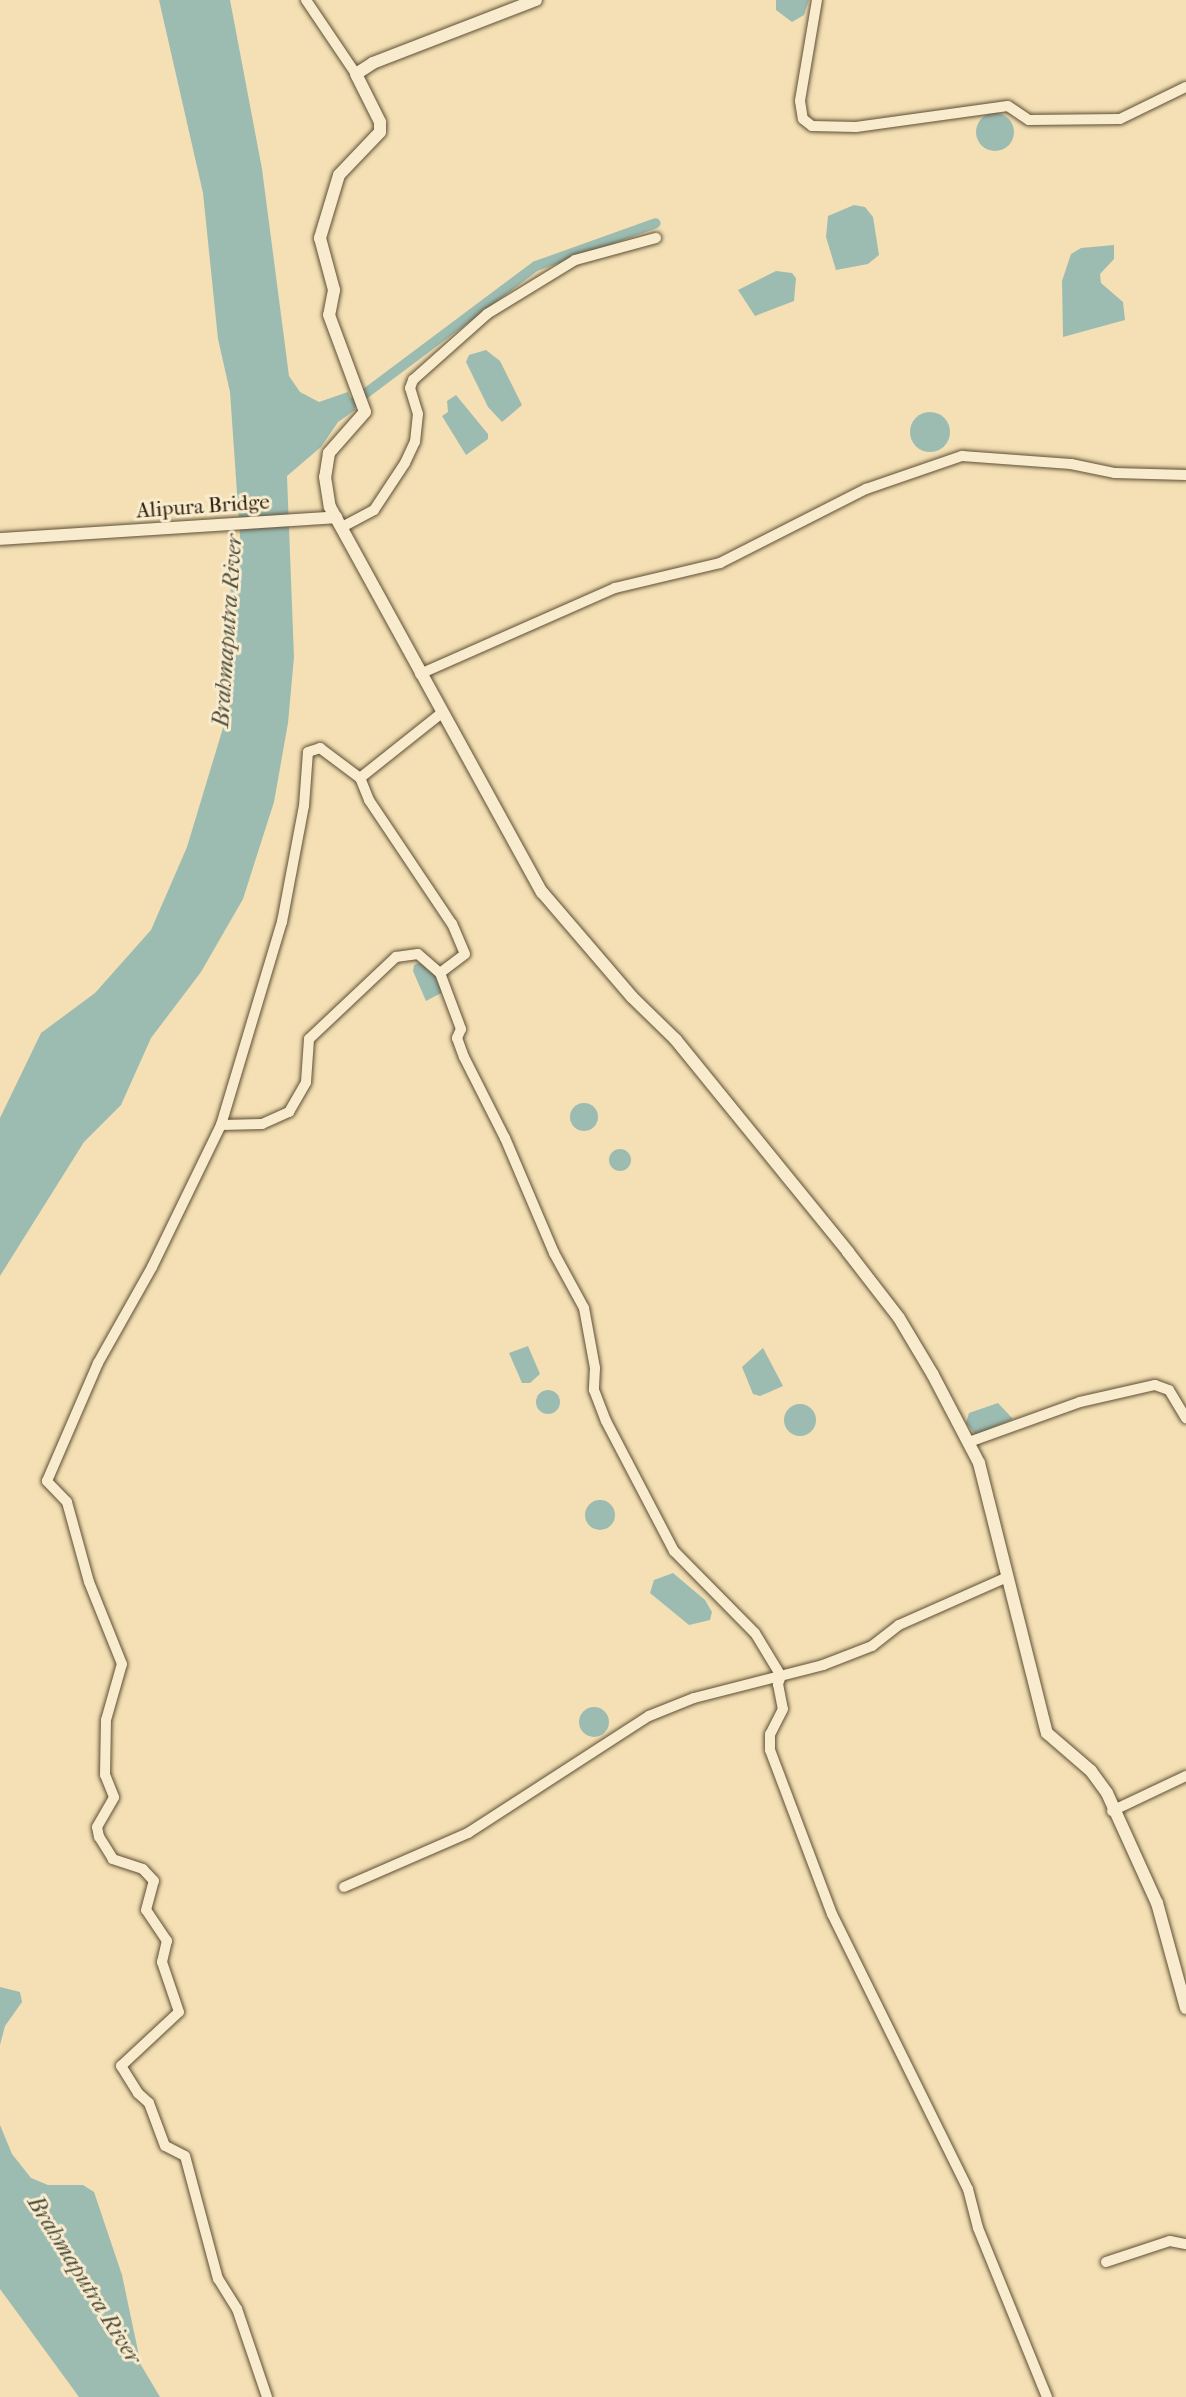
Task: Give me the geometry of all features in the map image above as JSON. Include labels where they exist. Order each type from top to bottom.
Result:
[{"type":"street","points":[[306,0],[356,75],[380,122],[380,132],[339,175],[320,238],[334,290],[329,315],[364,408],[362,418],[340,435],[329,453],[326,485],[340,522],[420,674],[542,892],[632,997],[676,1040],[900,1318],[979,1463],[1005,1578],[1050,1739],[1102,1784],[1112,1811],[1157,1903],[1186,2008]]},
{"type":"street","points":[[356,75],[373,64],[536,0]]},
{"type":"street","points":[[817,0],[800,101],[803,120],[812,126],[856,127],[1008,106],[1029,120],[1120,119],[1186,87]]},
{"type":"street","points":[[340,522],[374,510],[400,474],[415,442],[418,414],[410,388],[413,380],[487,314],[575,260],[656,238]]},
{"type":"street","points":[[420,674],[615,588],[720,562],[866,489],[962,456],[1186,475]]},
{"type":"street","name":"Alipura Bridge","points":[[0,539],[299,520],[340,522]]},
{"type":"street","points":[[360,778],[443,712]]},
{"type":"street","points":[[267,2397],[237,2309],[218,2279],[185,2156],[165,2146],[149,2103],[138,2093],[121,2066],[179,2012],[162,1962],[167,1941],[146,1910],[153,1881],[143,1869],[117,1863],[99,1838],[97,1827],[114,1797],[105,1774],[106,1720],[122,1664],[89,1582],[67,1502],[47,1481],[98,1363],[152,1267],[221,1125],[282,922],[304,806],[308,752],[320,748],[360,778],[369,800],[465,946],[465,954],[440,973]]},
{"type":"street","points":[[221,1125],[262,1125],[289,1112],[306,1083],[309,1039],[396,957],[418,954],[440,973],[456,1011],[461,1029],[457,1038],[464,1057],[505,1138],[554,1253],[584,1308],[595,1368],[594,1390],[606,1421],[674,1551],[755,1633],[781,1676]]},
{"type":"street","points":[[969,1442],[1080,1402],[1155,1385],[1169,1390],[1186,1418]]},
{"type":"street","points":[[344,1887],[468,1833],[649,1716],[694,1698],[781,1676],[872,1646],[899,1625],[1005,1578]]},
{"type":"street","points":[[781,1676],[778,1684],[783,1709],[770,1734],[770,1750],[832,1914],[968,2189],[978,2228],[1047,2397]]},
{"type":"street","points":[[1112,1811],[1186,1776]]},
{"type":"street","points":[[1106,2262],[1170,2241],[1186,2244]]},
{"type":"water","points":[[159,0],[230,0],[262,169],[289,376],[300,392],[319,402],[348,392],[355,410],[338,422],[321,447],[287,476],[294,657],[288,723],[274,802],[243,899],[201,972],[151,1038],[121,1105],[84,1142],[0,1276],[0,1118],[41,1033],[95,993],[151,930],[187,847],[229,708],[231,559],[241,550],[230,392],[218,339],[203,193]]},
{"type":"water","points":[[776,0],[809,0],[804,15],[792,22],[776,10]]},
{"type":"water","points":[[995,113],[1008,119],[1014,132],[1008,145],[995,151],[982,145],[976,132],[982,119]]},
{"type":"water","points":[[854,205],[865,207],[873,217],[879,255],[868,264],[836,270],[826,237],[828,216]]},
{"type":"water","points":[[1114,245],[1114,259],[1100,274],[1101,283],[1123,302],[1125,320],[1063,337],[1062,281],[1071,254],[1081,248]]},
{"type":"water","points":[[776,271],[792,273],[796,278],[794,301],[755,316],[738,290]]},
{"type":"water","points":[[486,350],[500,361],[522,405],[502,422],[488,407],[466,362],[469,355]]},
{"type":"water","points":[[456,395],[488,434],[488,439],[466,455],[442,416],[448,412],[447,401]]},
{"type":"water","points":[[930,412],[944,418],[950,432],[944,446],[930,452],[916,446],[910,432],[916,418]]},
{"type":"water","points":[[423,961],[435,972],[443,992],[426,1001],[413,971],[414,965]]},
{"type":"water","points":[[584,1103],[594,1107],[598,1117],[594,1127],[584,1131],[574,1127],[570,1117],[574,1107]]},
{"type":"water","points":[[620,1149],[628,1152],[631,1160],[628,1168],[620,1171],[612,1168],[609,1160],[612,1152]]},
{"type":"water","points":[[528,1346],[540,1374],[530,1383],[522,1383],[509,1353]]},
{"type":"water","points":[[763,1348],[783,1386],[760,1396],[753,1394],[742,1367]]},
{"type":"water","points":[[548,1390],[557,1393],[560,1402],[557,1411],[548,1414],[539,1411],[536,1402],[539,1393]]},
{"type":"water","points":[[998,1403],[1013,1419],[976,1435],[966,1423],[969,1413]]},
{"type":"water","points":[[800,1404],[812,1408],[816,1420],[812,1432],[800,1436],[788,1432],[784,1420],[788,1408]]},
{"type":"water","points":[[600,1500],[606,1501],[614,1509],[614,1521],[606,1529],[600,1530],[594,1529],[586,1521],[585,1515],[586,1509],[594,1501]]},
{"type":"water","points":[[673,1573],[705,1600],[712,1612],[710,1620],[689,1625],[650,1593],[654,1580]]},
{"type":"water","points":[[594,1707],[605,1711],[609,1722],[605,1733],[594,1737],[583,1733],[579,1722],[583,1711]]},
{"type":"water","points":[[0,1987],[20,1992],[22,2002],[5,2026],[0,2045]]},
{"type":"water","name":"Brahmaputra River","points":[[0,2125],[12,2154],[31,2178],[48,2185],[83,2185],[94,2192],[122,2275],[141,2365],[160,2397],[79,2397],[0,2289]]},
{"type":"waterway","points":[[342,411],[536,266],[656,223]]}]
